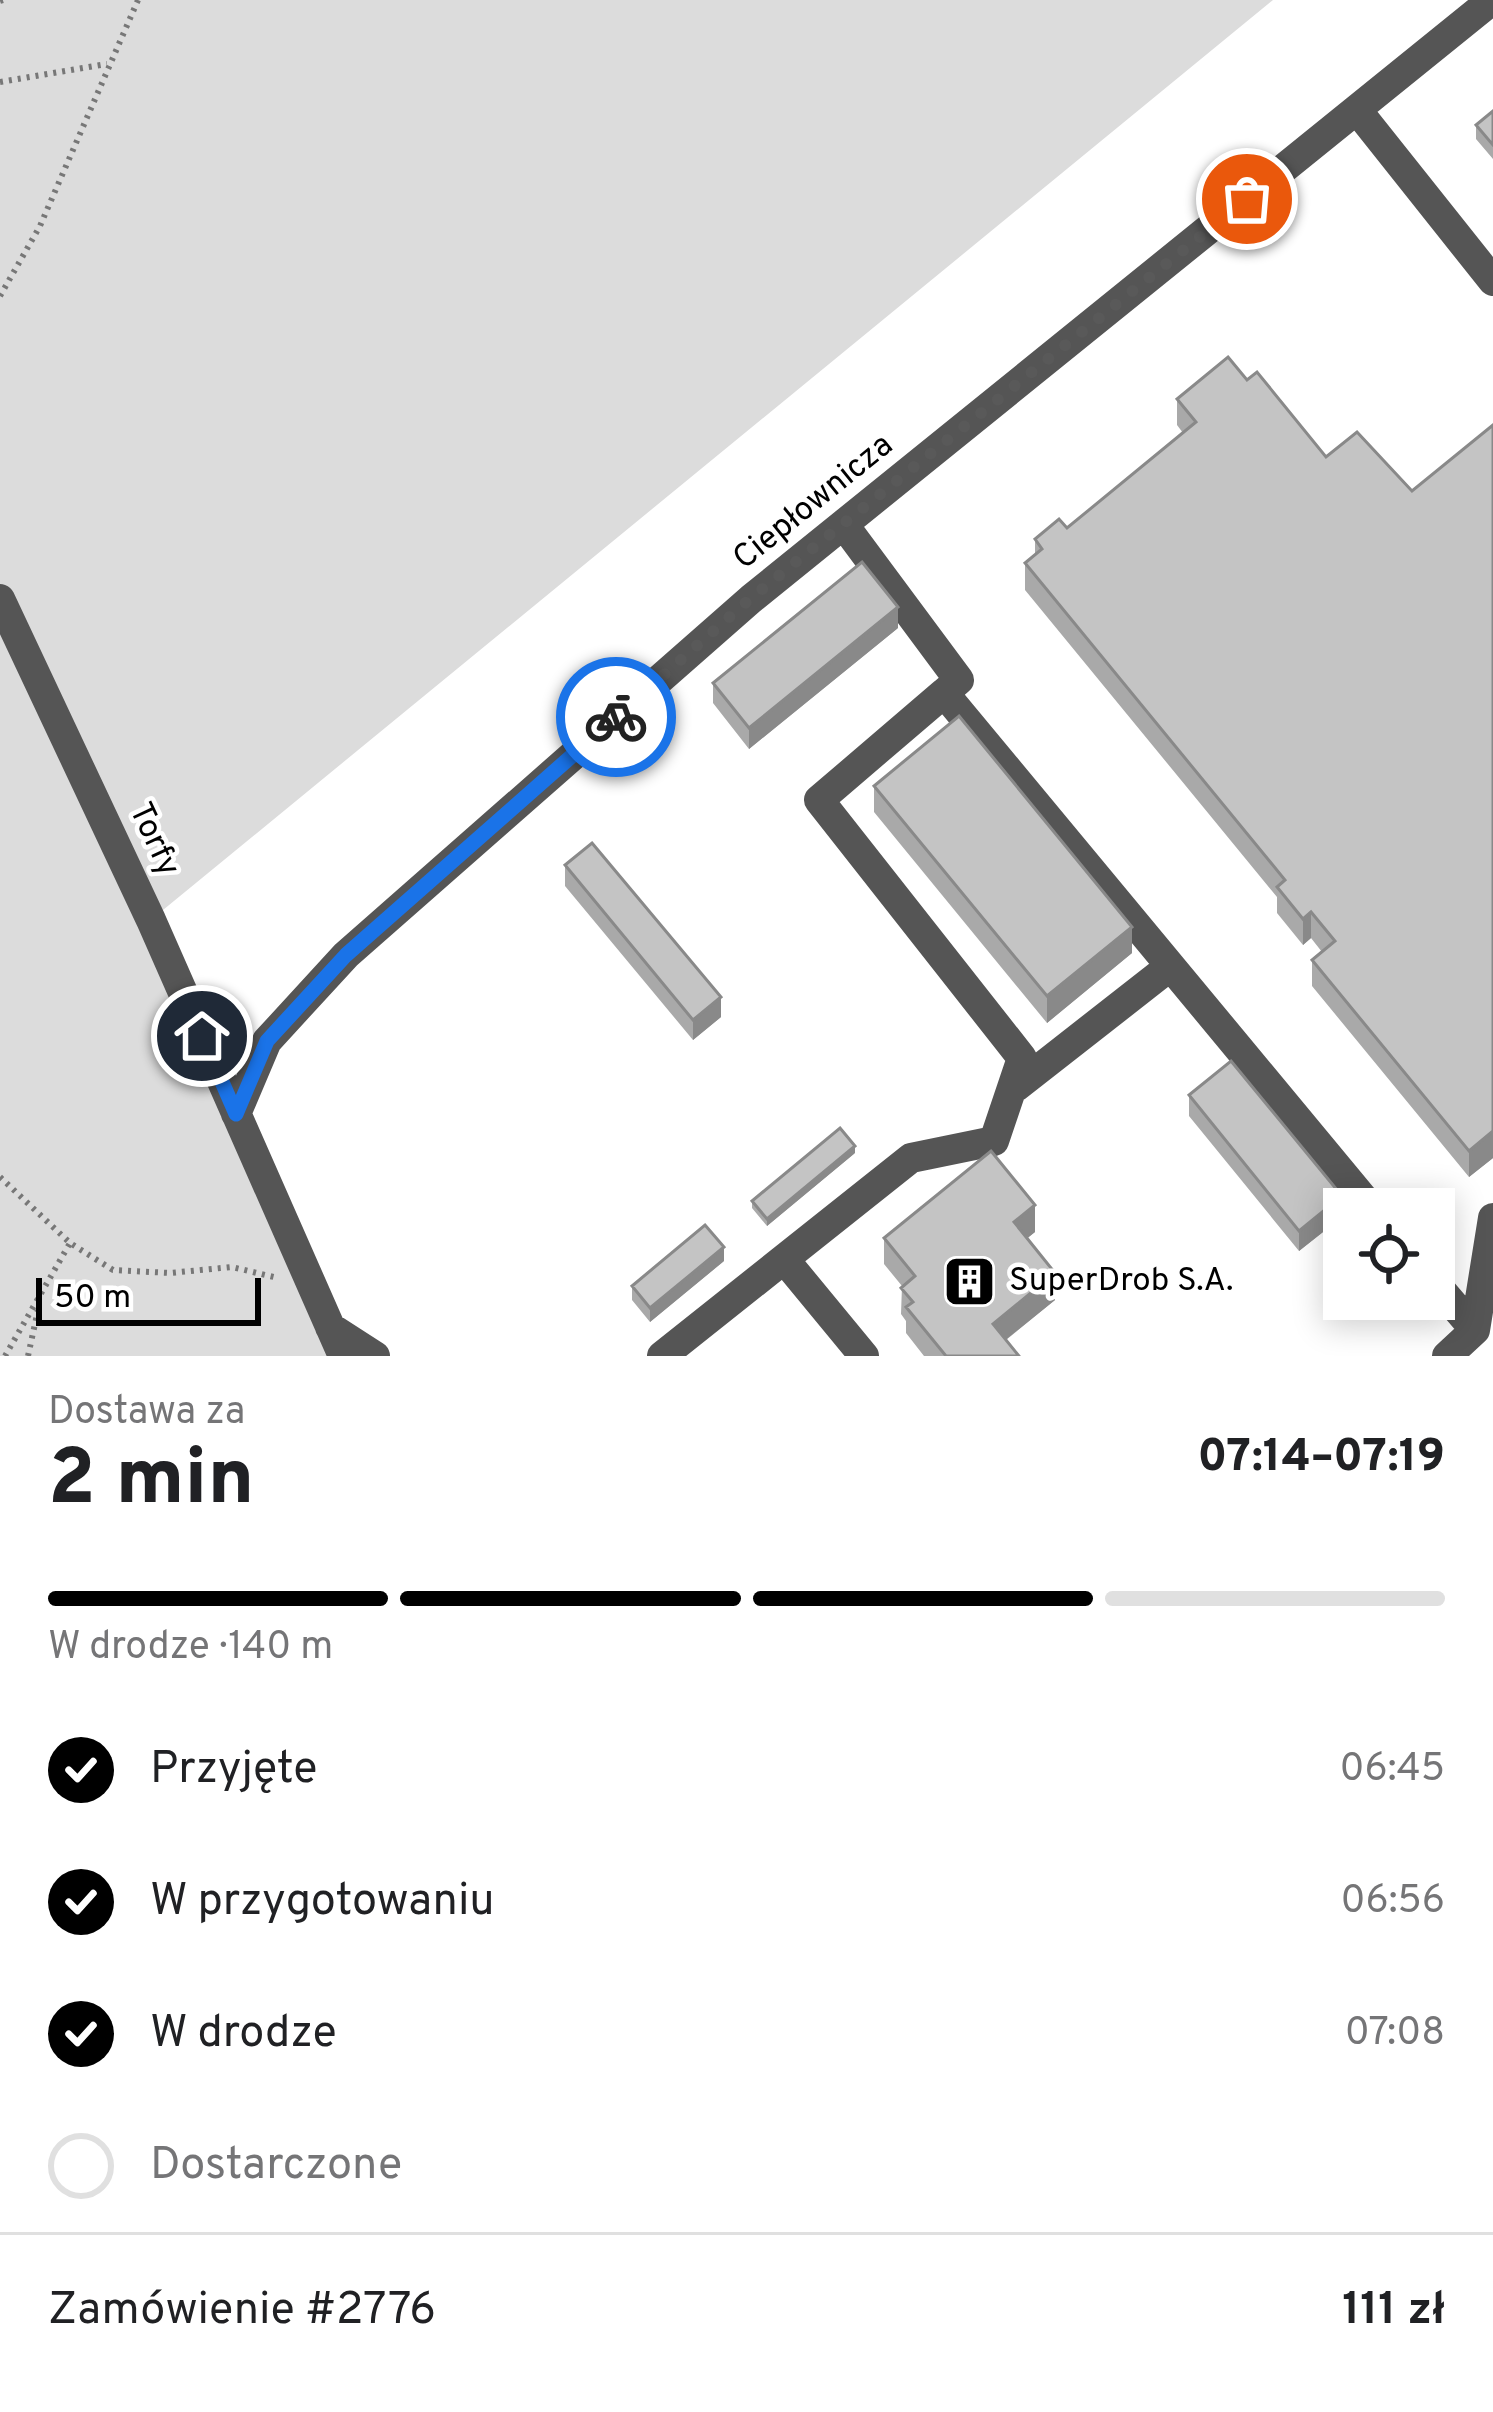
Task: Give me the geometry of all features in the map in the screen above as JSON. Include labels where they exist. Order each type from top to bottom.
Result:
[{"type":"street","name":"Ciepłownicza","points":[[236,1114],[267,1041],[346,955],[751,598],[1492,0]]},
{"type":"street","points":[[1357,110],[1493,281]]},
{"type":"street","points":[[662,1356],[911,1158],[994,1142],[1016,1087],[1022,1058],[819,800],[959,680],[844,525]]},
{"type":"street","name":"Torfy","points":[[0,599],[343,1356]]},
{"type":"street","points":[[944,693],[1354,1188]]},
{"type":"street","points":[[1016,1087],[1168,968]]},
{"type":"street","points":[[1447,1356],[1474,1330],[1493,1218]]},
{"type":"street","points":[[784,1259],[864,1356]]},
{"type":"street","points":[[1455,1307],[1474,1330]]},
{"type":"street","points":[[329,1327],[375,1356]]},
{"type":"path","points":[[0,296],[40,226],[138,0]]},
{"type":"path","points":[[0,82],[107,64]]},
{"type":"path","points":[[0,1177],[70,1243],[113,1270],[170,1273],[232,1267],[311,1286]]},
{"type":"path","points":[[5,1356],[70,1243]]},
{"type":"path","points":[[28,1356],[40,1301]]},
{"type":"shaded area","points":[[0,0],[1273,0],[152,919],[311,1286],[375,1356],[0,1356]]},
{"type":"building","points":[[1493,111],[1493,145],[1476,125]]},
{"type":"building","points":[[1228,357],[1247,380],[1257,372],[1326,457],[1357,432],[1412,491],[1493,425],[1493,1131],[1469,1151],[1312,960],[1335,941],[1311,912],[1303,919],[1277,887],[1285,880],[1025,563],[1042,549],[1035,539],[1059,519],[1067,528],[1196,422],[1177,399]]},
{"type":"building","points":[[862,562],[898,607],[749,728],[713,683]]},
{"type":"building","points":[[959,716],[1132,927],[1047,996],[874,786]]},
{"type":"building","points":[[592,843],[721,997],[693,1020],[565,865]]},
{"type":"building","points":[[1231,1061],[1335,1188],[1323,1188],[1323,1211],[1299,1231],[1189,1095]]},
{"type":"building","points":[[840,1128],[855,1146],[767,1219],[752,1201]]},
{"type":"building","name":"SuperDrob S.A.","points":[[991,1151],[1035,1205],[1014,1222],[1055,1273],[993,1324],[1019,1356],[946,1356],[906,1307],[913,1302],[901,1288],[915,1276],[884,1238]]},
{"type":"building","points":[[705,1225],[724,1247],[650,1308],[632,1286]]},
{"type":"way so far","points":[[616,717],[751,598],[1247,199]]},
{"type":"place","name":"SuperDrob S.A.","points":[[970,1282]]},
{"type":"route","points":[[202,1036],[236,1114],[267,1041],[346,955],[616,717]]}]
